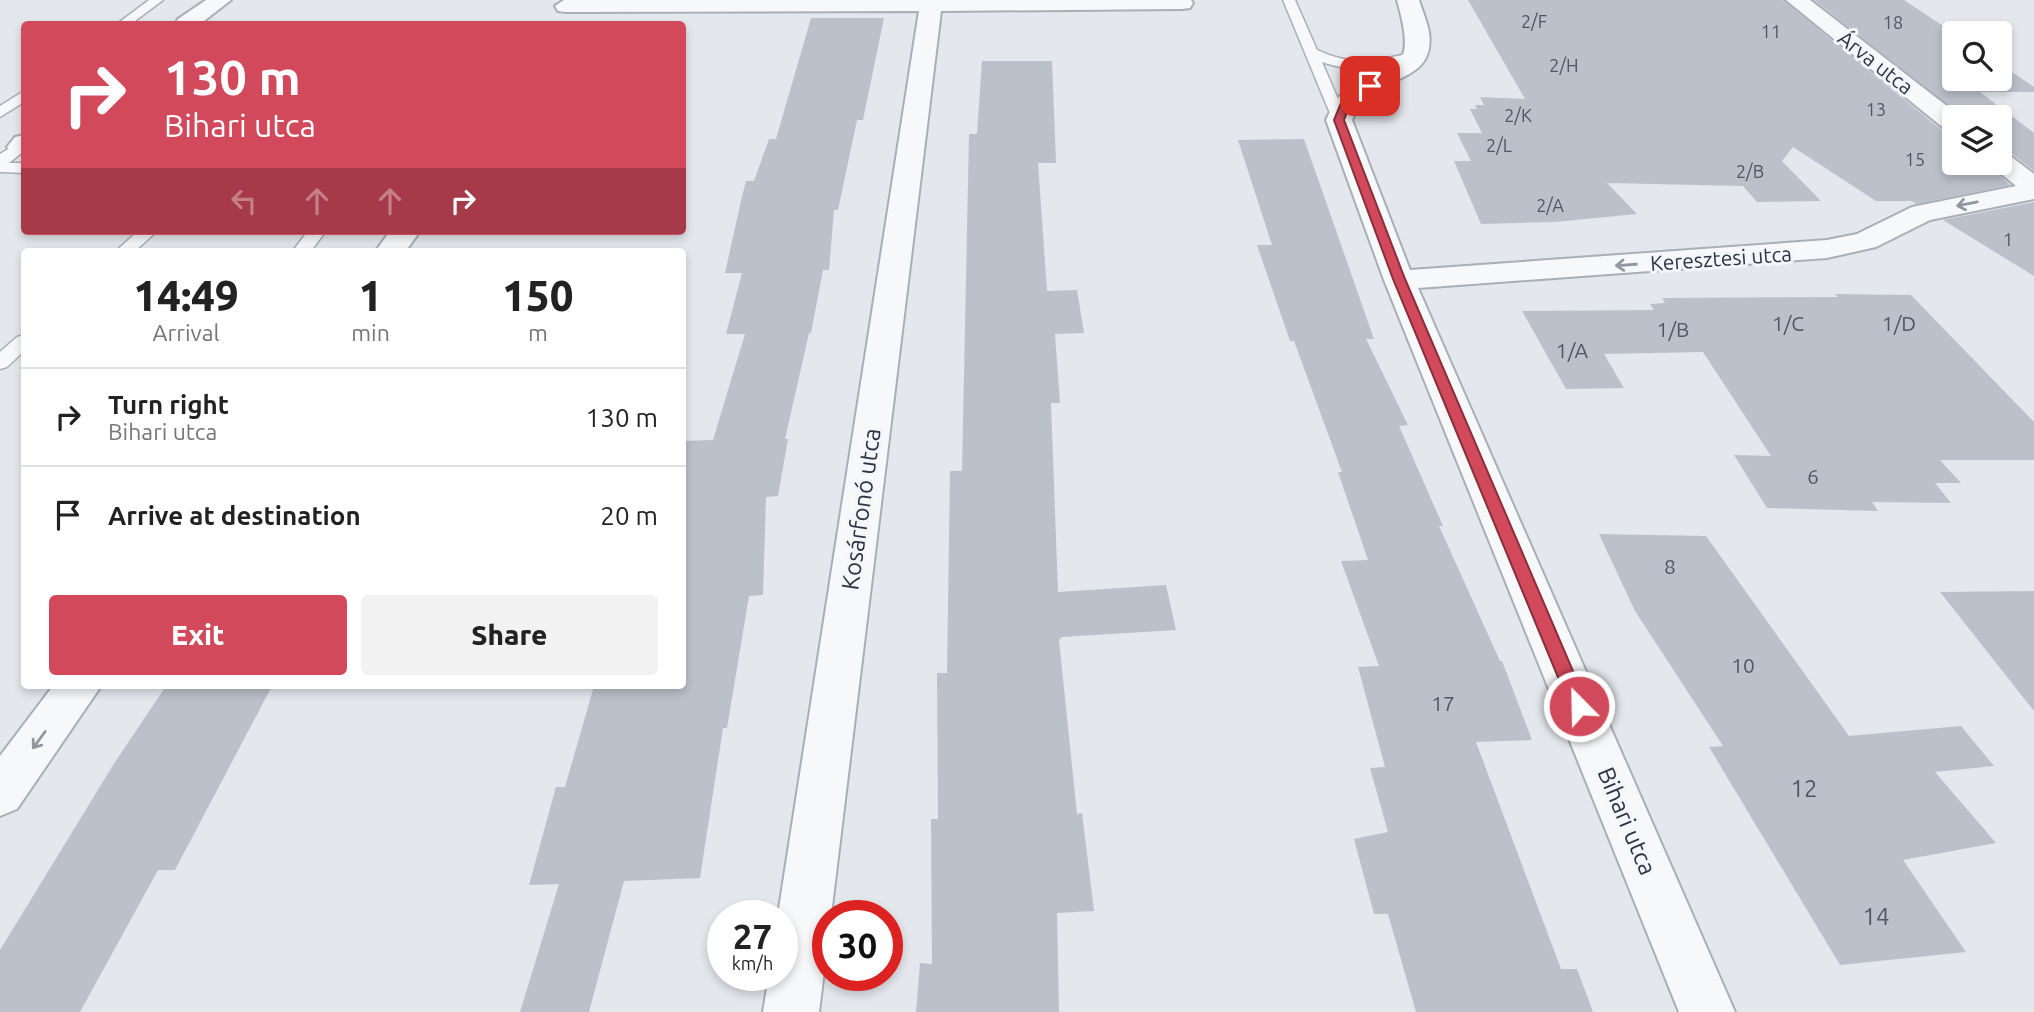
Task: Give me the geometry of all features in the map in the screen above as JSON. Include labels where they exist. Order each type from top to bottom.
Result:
[{"type":"street","points":[[190,21],[220,0]]},
{"type":"street","points":[[1339,120],[1343,107],[1353,95],[1404,68],[1418,55],[1419,29],[1408,0]]},
{"type":"street","name":"Árva utca","points":[[1797,0],[1942,115]]},
{"type":"street","points":[[563,10],[1182,3]]},
{"type":"street","name":"Kosárfonó utca","points":[[791,1012],[931,5]]},
{"type":"street","name":"Bihari utca","points":[[1339,120],[1399,279],[1707,1012]]},
{"type":"street","points":[[2012,171],[2034,189]]},
{"type":"street","name":"Keresztesi utca","points":[[1399,279],[1827,249],[1866,242],[1922,213],[2034,189]]},
{"type":"street","points":[[0,794],[77,689]]},
{"type":"lane","points":[[127,21],[157,0]]},
{"type":"lane","points":[[1289,0],[1339,120]]},
{"type":"lane","points":[[1312,53],[1331,62],[1367,68],[1389,65],[1418,55]]},
{"type":"lane","points":[[0,113],[21,97]]},
{"type":"lane","points":[[129,248],[143,235]]},
{"type":"lane","points":[[0,363],[21,344]]},
{"type":"building","points":[[1468,0],[1783,0],[1942,130],[1942,175],[1999,175],[2010,185],[1916,204],[1912,201],[1876,201],[1793,147],[1782,161],[1821,201],[1757,202],[1743,186],[1607,183],[1637,214],[1555,222],[1481,224],[1454,161],[1471,161],[1457,133],[1482,133],[1470,109],[1477,109],[1475,105],[1484,105],[1480,97],[1525,99]]},
{"type":"building","points":[[1814,0],[1904,0],[1942,25],[1942,91],[2012,91],[2012,72],[2034,87],[2034,92],[1980,92],[1997,105],[1948,105]]},
{"type":"building","points":[[811,18],[884,18],[863,120],[857,120],[838,210],[834,210],[829,270],[823,270],[811,333],[785,439],[788,439],[778,496],[766,497],[763,595],[749,596],[727,728],[723,728],[700,878],[624,881],[589,1012],[520,1012],[559,884],[529,885],[556,787],[565,787],[593,689],[686,689],[686,441],[713,440],[745,334],[726,334],[742,273],[725,273],[746,181],[754,181],[769,139],[776,139]]},
{"type":"building","points":[[982,61],[1052,61],[1056,163],[1038,163],[1047,291],[1077,290],[1084,333],[1055,334],[1060,403],[1051,403],[1058,592],[1166,585],[1176,630],[1062,637],[1059,640],[1077,814],[1082,813],[1094,911],[1057,913],[1059,1012],[916,1012],[920,963],[932,964],[931,819],[938,819],[937,673],[947,673],[950,471],[962,471],[969,134],[977,134]]},
{"type":"building","points":[[2012,116],[2034,133],[2034,171],[2012,154]]},
{"type":"building","points":[[1304,139],[1374,339],[1366,339],[1408,425],[1399,426],[1443,526],[1439,526],[1502,661],[1532,740],[1476,742],[1561,969],[1577,969],[1593,1012],[1416,1012],[1388,914],[1374,914],[1354,839],[1388,832],[1370,768],[1385,767],[1358,667],[1379,666],[1341,561],[1368,560],[1338,472],[1342,472],[1294,341],[1290,341],[1257,245],[1272,245],[1238,140]]},
{"type":"building","points":[[2034,202],[2034,276],[1943,220]]},
{"type":"building","points":[[1835,294],[1911,295],[2034,422],[2034,460],[1940,460],[1961,483],[1935,483],[1951,503],[1872,502],[1878,511],[1767,508],[1734,455],[1771,456],[1703,352],[1604,354],[1624,388],[1566,389],[1522,311],[1654,310],[1650,304],[1665,303],[1662,298],[1838,297]]},
{"type":"building","points":[[1599,534],[1706,536],[1849,736],[1961,726],[1994,766],[1935,772],[1996,843],[1903,860],[1966,952],[1840,965],[1709,747],[1723,746],[1635,611]]},
{"type":"building","points":[[2034,591],[2034,711],[1940,592]]},
{"type":"building","points":[[164,689],[270,689],[175,870],[158,870],[80,1012],[0,1012],[0,950],[115,762]]},
{"type":"route","points":[[1370,86],[1347,100],[1339,120],[1399,279],[1579,706]]}]
